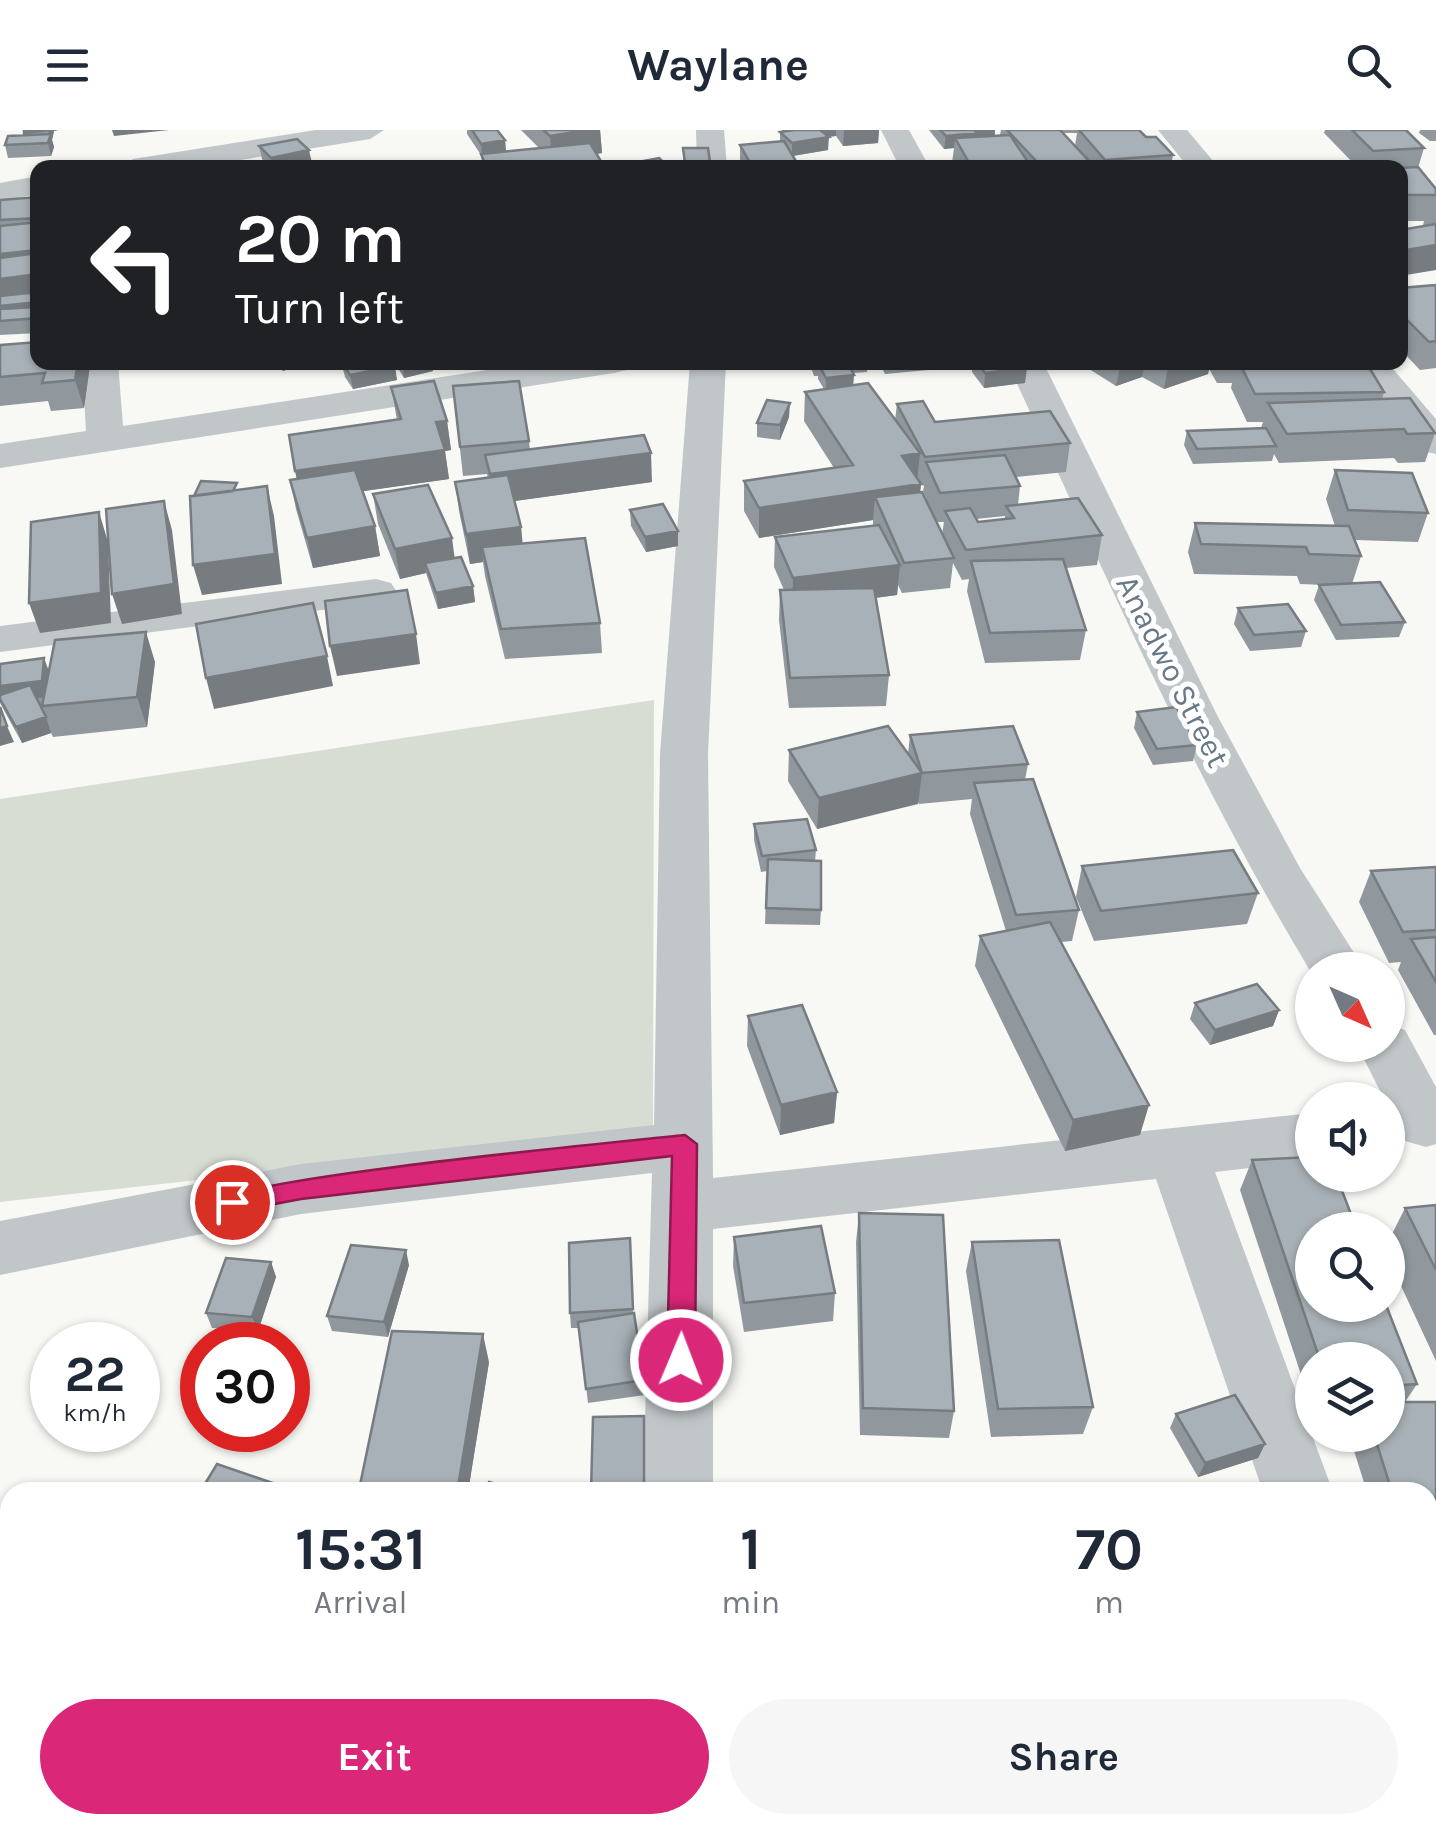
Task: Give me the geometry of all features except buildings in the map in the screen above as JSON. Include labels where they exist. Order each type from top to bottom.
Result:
[{"type":"street","points":[[183,160],[370,130]]},
{"type":"street","points":[[710,130],[712,160]]},
{"type":"street","points":[[896,130],[911,160]]},
{"type":"street","points":[[1172,130],[1198,160]]},
{"type":"street","points":[[0,192],[30,186]]},
{"type":"street","points":[[101,370],[105,439]]},
{"type":"street","points":[[0,456],[561,370]]},
{"type":"street","points":[[678,1482],[685,1176],[684,754],[708,370]]},
{"type":"street","name":"Anadwo Street","points":[[1029,370],[1186,700],[1277,873],[1327,952]]},
{"type":"street","points":[[1373,370],[1436,443]]},
{"type":"street","points":[[0,639],[376,592]]},
{"type":"street","points":[[1392,1062],[1416,1125]]},
{"type":"street","points":[[0,1248],[301,1189],[685,1176],[1178,1152],[1295,1139]]},
{"type":"street","points":[[1178,1152],[1294,1482]]},
{"type":"shaded area","points":[[654,700],[653,1129],[0,1202],[0,799]]},
{"type":"route","points":[[232,1202],[301,1189],[506,1168],[685,1144],[681,1360]]}]
